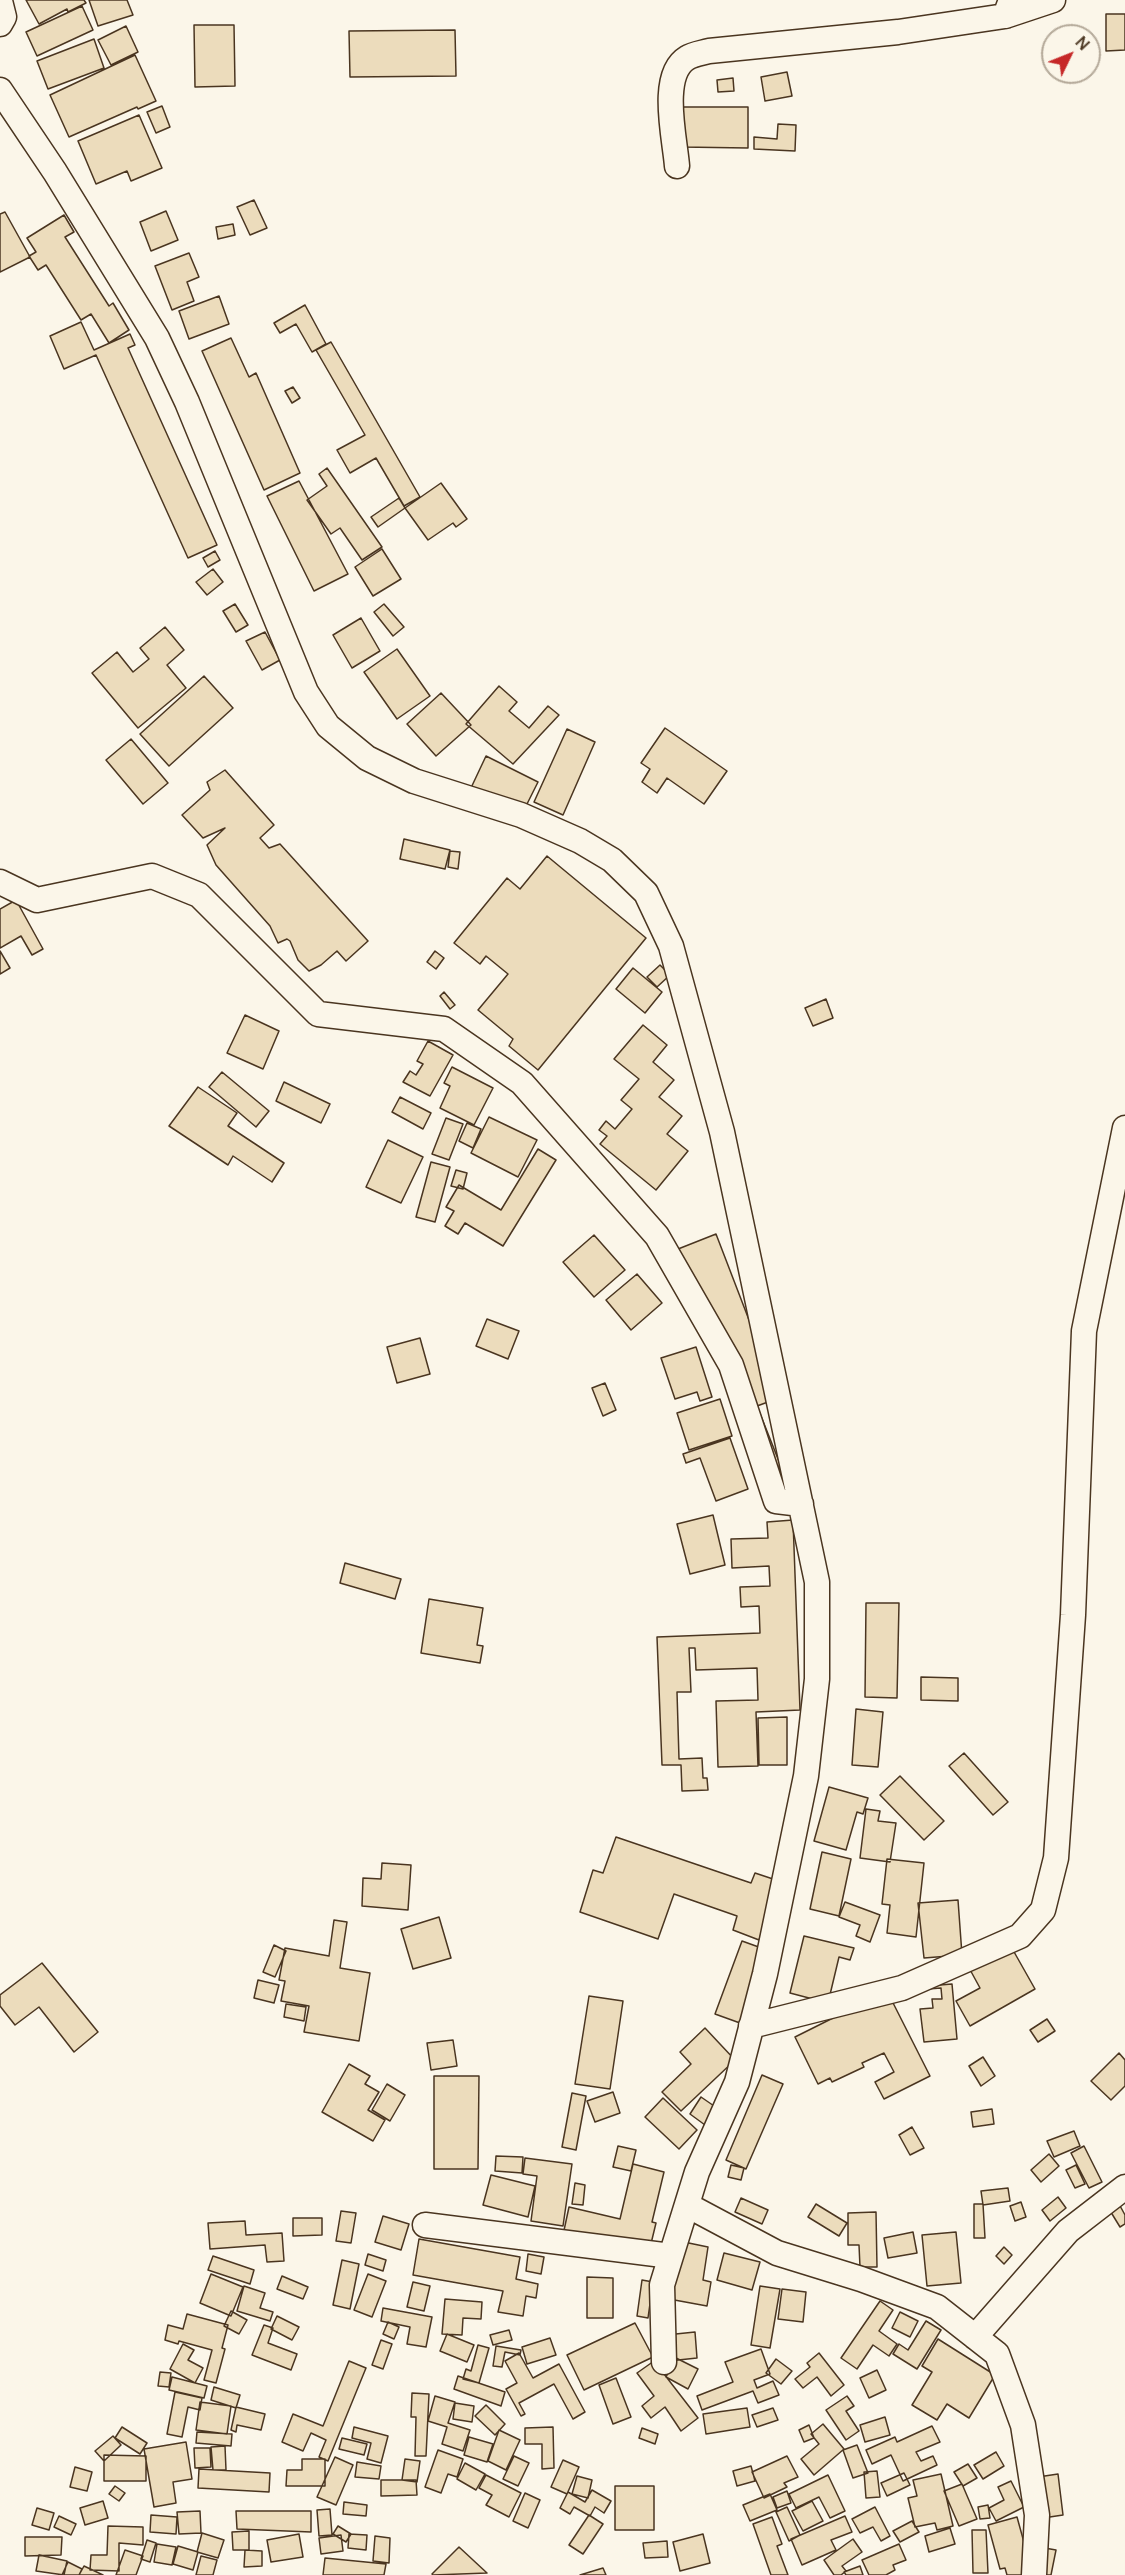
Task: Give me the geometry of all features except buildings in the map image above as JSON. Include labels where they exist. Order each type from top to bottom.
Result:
[{"type":"street","points":[[677,166],[670,95],[677,67],[687,58],[709,51],[898,32],[1053,0]]},
{"type":"street","points":[[0,1],[4,17],[0,24]]},
{"type":"street","points":[[0,90],[55,172],[157,338],[187,402],[306,692],[328,726],[367,758],[414,781],[521,815],[580,841],[612,860],[646,893],[671,946],[722,1132],[801,1504],[816,1582],[817,1679],[806,1776],[765,1974],[737,2082],[697,2172],[662,2285],[664,2362]]},
{"type":"street","points":[[0,882],[37,900],[152,876],[199,895],[318,1014],[444,1029],[522,1083],[657,1236],[731,1365],[776,1501],[801,1504]]},
{"type":"street","points":[[751,2026],[902,1988],[1020,1936],[1043,1910],[1056,1858],[1073,1615],[1084,1331],[1125,1128]]},
{"type":"street","points":[[975,2337],[1068,2231],[1125,2187]]},
{"type":"street","points":[[687,2205],[777,2253],[861,2279],[937,2307],[997,2354],[1023,2425],[1037,2515],[1034,2575]]},
{"type":"street","points":[[425,2225],[671,2256]]}]
